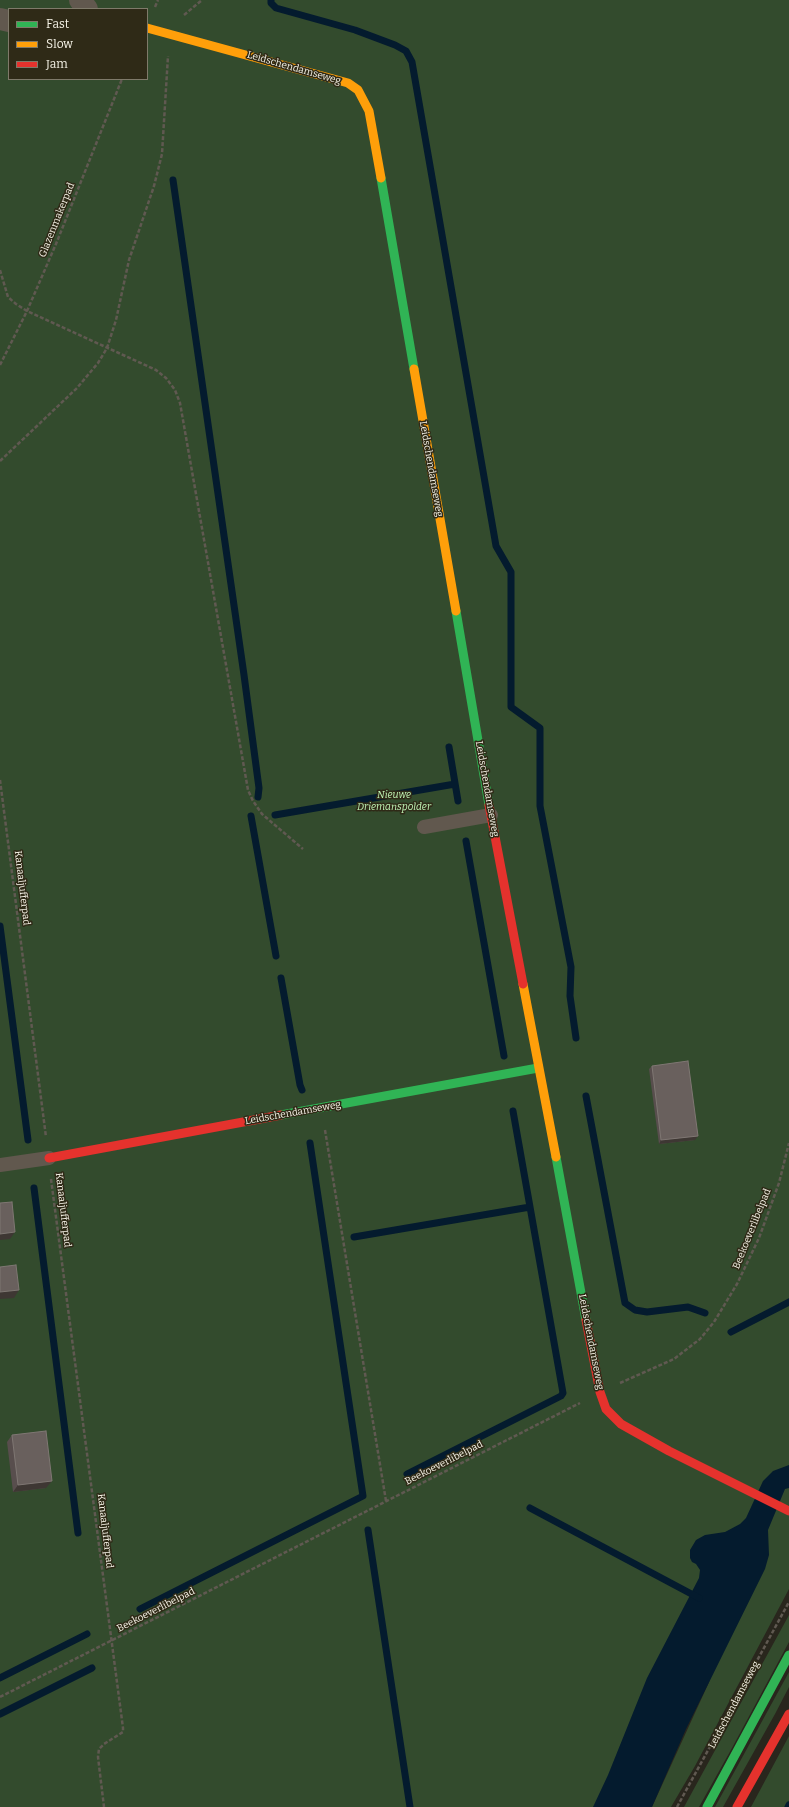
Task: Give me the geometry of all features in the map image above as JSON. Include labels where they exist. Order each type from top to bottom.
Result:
[{"type":"street","points":[[80,0],[86,8]]},
{"type":"street","name":"Leidschendamseweg","points":[[148,28],[348,83],[358,90],[364,99],[371,119],[491,815],[600,1392],[606,1409],[621,1424],[669,1451],[786,1509]]},
{"type":"street","name":"Leidschendamseweg","points":[[49,1158],[538,1068]]},
{"type":"street","points":[[707,1807],[789,1655]]},
{"type":"street","points":[[737,1807],[789,1714]]},
{"type":"lane","points":[[424,827],[491,815]]},
{"type":"lane","points":[[0,1165],[49,1158]]},
{"type":"path","points":[[0,460],[77,388],[98,364],[107,348],[116,320],[129,260],[154,186],[162,154],[168,50],[172,34],[178,22],[202,0]]},
{"type":"path","name":"Glazenmakerpad","points":[[0,365],[27,311],[56,244],[122,80]]},
{"type":"path","points":[[0,270],[8,297],[27,311],[156,370],[166,378],[175,390],[180,403],[248,790],[253,802],[262,814],[303,849]]},
{"type":"path","name":"Kanaaljufferpad","points":[[0,780],[123,1732],[99,1749],[98,1757],[104,1807]]},
{"type":"path","points":[[321,1108],[386,1501]]},
{"type":"path","name":"Beekoeverlibelpad","points":[[0,1697],[600,1392],[674,1359],[700,1339],[714,1322],[738,1284],[759,1238],[779,1183],[789,1143]]},
{"type":"path","name":"Leidschendamseweg","points":[[677,1807],[789,1602]]},
{"type":"green space","name":"Nieuwe Driemanspolder","points":[[0,0],[789,0],[789,1589],[695,1766],[671,1807],[652,1807],[710,1680],[634,1807],[0,1807]]},
{"type":"green space","points":[[789,1615],[789,1642],[732,1748],[699,1807],[684,1807]]},
{"type":"green space","points":[[789,1672],[789,1687],[775,1714],[723,1807],[715,1807]]},
{"type":"green space","points":[[789,1736],[789,1807],[751,1807]]},
{"type":"water","points":[[789,1465],[789,1488],[785,1489],[768,1530],[769,1555],[765,1569],[686,1729],[652,1807],[593,1807],[608,1775],[647,1678],[699,1578],[700,1570],[690,1558],[690,1550],[696,1540],[705,1535],[725,1532],[740,1524],[746,1518],[763,1481],[773,1471]]},
{"type":"building","points":[[688,1061],[698,1136],[661,1140],[652,1066]]},
{"type":"building","points":[[12,1202],[15,1232],[0,1234],[0,1203]]},
{"type":"building","points":[[16,1265],[19,1290],[0,1292],[0,1267]]},
{"type":"building","points":[[46,1431],[52,1481],[18,1485],[12,1435]]},
{"type":"waterway","points":[[271,0],[271,3],[276,8],[355,30],[395,45],[406,51],[412,62],[496,546],[511,572],[511,707],[540,728],[540,806],[571,967],[570,996],[576,1038]]},
{"type":"waterway","points":[[173,180],[244,675],[259,788],[258,797]]},
{"type":"waterway","points":[[449,747],[458,801]]},
{"type":"waterway","points":[[275,815],[455,784]]},
{"type":"waterway","points":[[251,816],[276,956]]},
{"type":"waterway","points":[[466,841],[504,1056]]},
{"type":"waterway","points":[[0,926],[28,1140]]},
{"type":"waterway","points":[[281,978],[302,1090]]},
{"type":"waterway","points":[[586,1096],[625,1303],[635,1310],[647,1312],[688,1307],[705,1313]]},
{"type":"waterway","points":[[407,1474],[561,1396],[563,1393],[513,1111]]},
{"type":"waterway","points":[[140,1609],[363,1496],[310,1143]]},
{"type":"waterway","points":[[34,1188],[78,1533]]},
{"type":"waterway","points":[[354,1237],[530,1207]]},
{"type":"waterway","points":[[731,1332],[789,1302]]},
{"type":"waterway","points":[[530,1508],[699,1598]]},
{"type":"waterway","points":[[368,1530],[410,1807]]},
{"type":"waterway","points":[[0,1678],[87,1634]]},
{"type":"waterway","points":[[0,1714],[92,1668]]},
{"type":"traffic: fast","points":[[381,178],[414,369]]},
{"type":"traffic: fast","points":[[456,611],[489,805]]},
{"type":"traffic: fast","points":[[281,1115],[538,1068]]},
{"type":"traffic: fast","points":[[556,1157],[586,1320]]},
{"type":"traffic: fast","points":[[707,1807],[789,1655]]},
{"type":"traffic: slow","points":[[148,28],[348,83],[358,90],[369,111],[381,178]]},
{"type":"traffic: slow","points":[[414,369],[456,611]]},
{"type":"traffic: slow","points":[[523,984],[556,1157]]},
{"type":"traffic: jam","points":[[489,805],[523,984]]},
{"type":"traffic: jam","points":[[49,1158],[281,1115]]},
{"type":"traffic: jam","points":[[586,1320],[600,1392],[606,1409],[621,1424],[669,1451],[789,1511]]},
{"type":"traffic: jam","points":[[737,1807],[789,1714]]}]
